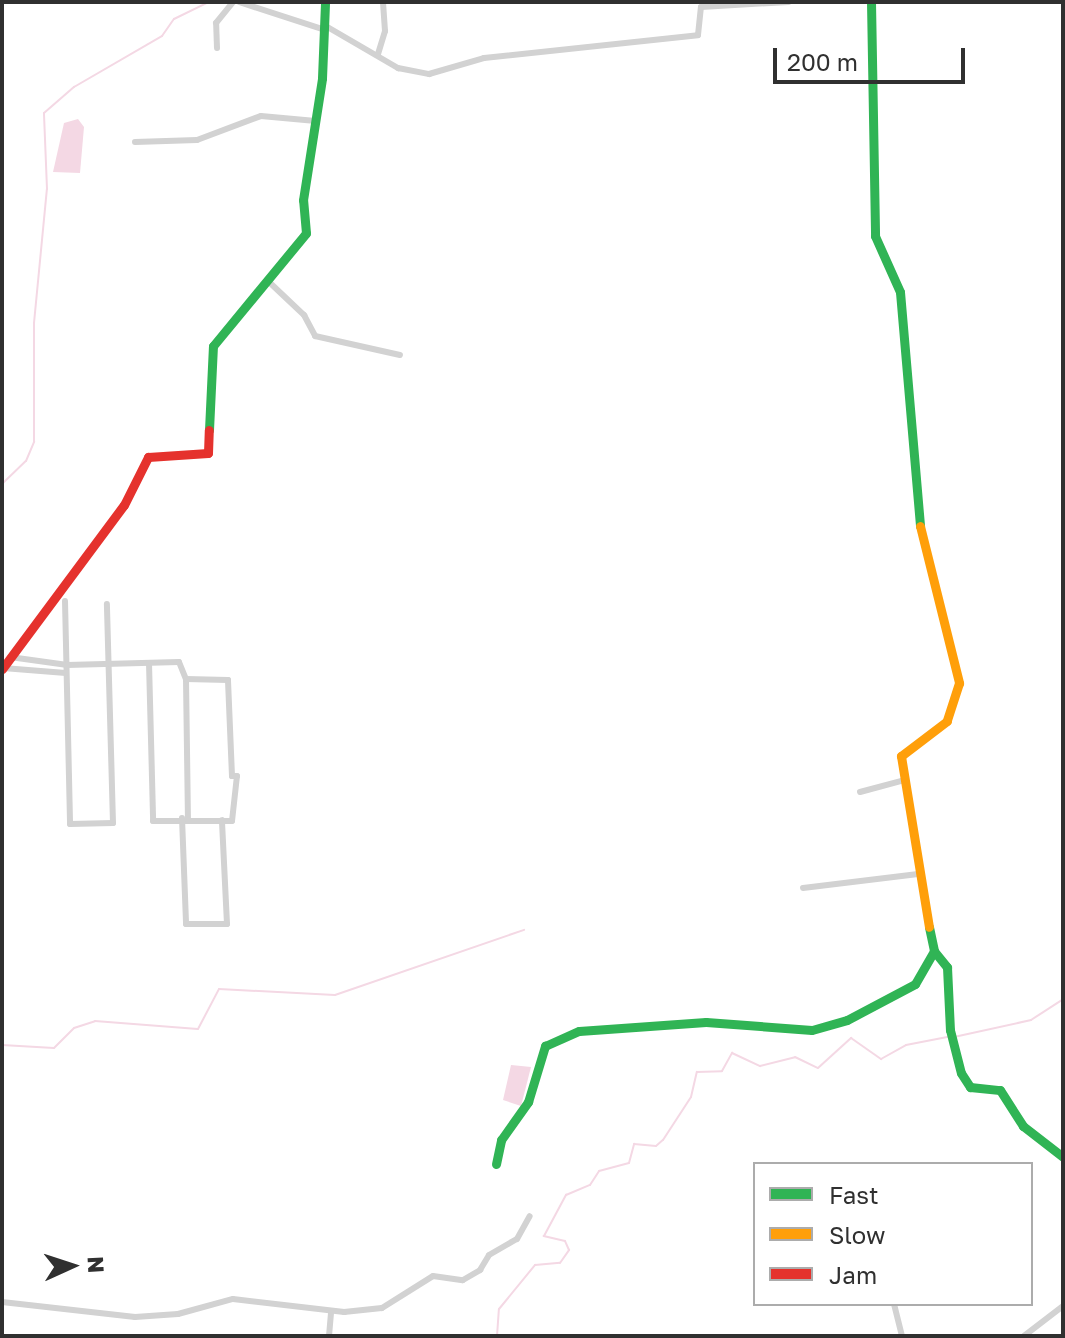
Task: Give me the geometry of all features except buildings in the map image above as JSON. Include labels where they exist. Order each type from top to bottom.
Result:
[{"type":"street","points":[[217,48],[216,23],[233,2]]},
{"type":"street","points":[[239,2],[323,27],[378,54],[406,72],[434,74],[484,58],[698,35],[701,7],[789,2]]},
{"type":"street","points":[[2,669],[124,505],[148,457],[206,457],[212,350],[305,236],[303,200],[316,121],[325,2]]},
{"type":"street","points":[[378,54],[385,31],[383,2]]},
{"type":"street","points":[[695,2],[700,13]]},
{"type":"street","points":[[871,2],[875,236],[900,292],[905,426],[939,610],[958,666],[958,700],[947,721],[906,747],[901,781],[934,951],[947,967],[950,1030],[970,1087],[1000,1090],[1023,1126],[1063,1157]]},
{"type":"street","points":[[135,142],[197,140],[261,116],[316,121]]},
{"type":"street","points":[[268,281],[304,315],[315,336],[400,355]]},
{"type":"street","points":[[65,601],[70,824],[113,823],[107,604]]},
{"type":"street","points":[[10,657],[67,669]]},
{"type":"street","points":[[2,669],[67,669],[108,664],[179,662],[186,679],[186,924],[227,924],[222,820]]},
{"type":"street","points":[[149,663],[153,821],[232,821],[237,776],[232,776],[228,680],[186,679]]},
{"type":"street","points":[[860,792],[901,781]]},
{"type":"street","points":[[803,888],[918,874]]},
{"type":"street","points":[[496,1164],[501,1140],[528,1102],[545,1046],[579,1031],[706,1022],[812,1030],[847,1020],[915,984],[934,951]]},
{"type":"street","points":[[2,1302],[135,1317],[178,1314],[233,1299],[331,1311],[382,1308],[433,1276],[463,1280],[517,1239],[530,1216]]},
{"type":"street","points":[[894,1306],[902,1336]]},
{"type":"street","points":[[1024,1336],[1063,1306]]},
{"type":"street","points":[[329,1336],[331,1311]]},
{"type":"shaded area","points":[[78,119],[84,127],[80,173],[53,172],[64,123]]},
{"type":"shaded area","points":[[511,1065],[531,1067],[521,1106],[503,1100]]},
{"type":"waterway","points":[[2,484],[26,461],[34,442],[34,323],[47,189],[44,113],[74,87],[162,36],[174,19],[209,2]]},
{"type":"waterway","points":[[2,1045],[54,1048],[74,1028],[95,1021],[198,1029],[219,989],[335,995],[524,930]]},
{"type":"waterway","points":[[954,1037],[1031,1020],[1063,999]]},
{"type":"waterway","points":[[497,1336],[499,1309],[535,1265],[560,1263],[569,1250],[565,1241],[544,1236],[566,1195],[590,1185],[599,1171],[629,1163],[634,1144],[656,1146],[663,1140],[691,1097],[697,1072],[722,1071],[732,1053],[760,1066],[795,1057],[818,1068],[851,1038],[881,1059],[906,1045],[947,1037]]},
{"type":"traffic: fast","points":[[209,430],[213,346],[306,233],[303,200],[322,78],[325,2]]},
{"type":"traffic: fast","points":[[871,2],[875,236],[900,292],[920,526]]},
{"type":"traffic: fast","points":[[929,927],[934,951],[947,967],[950,1030],[961,1073],[970,1087],[1000,1090],[1023,1126],[1063,1157]]},
{"type":"traffic: fast","points":[[496,1164],[501,1140],[528,1102],[545,1046],[579,1031],[706,1022],[812,1030],[847,1020],[915,984],[934,951]]},
{"type":"traffic: slow","points":[[920,526],[959,683],[947,721],[901,756],[929,927]]},
{"type":"traffic: jam","points":[[2,669],[124,505],[148,457],[208,453],[209,430]]}]
